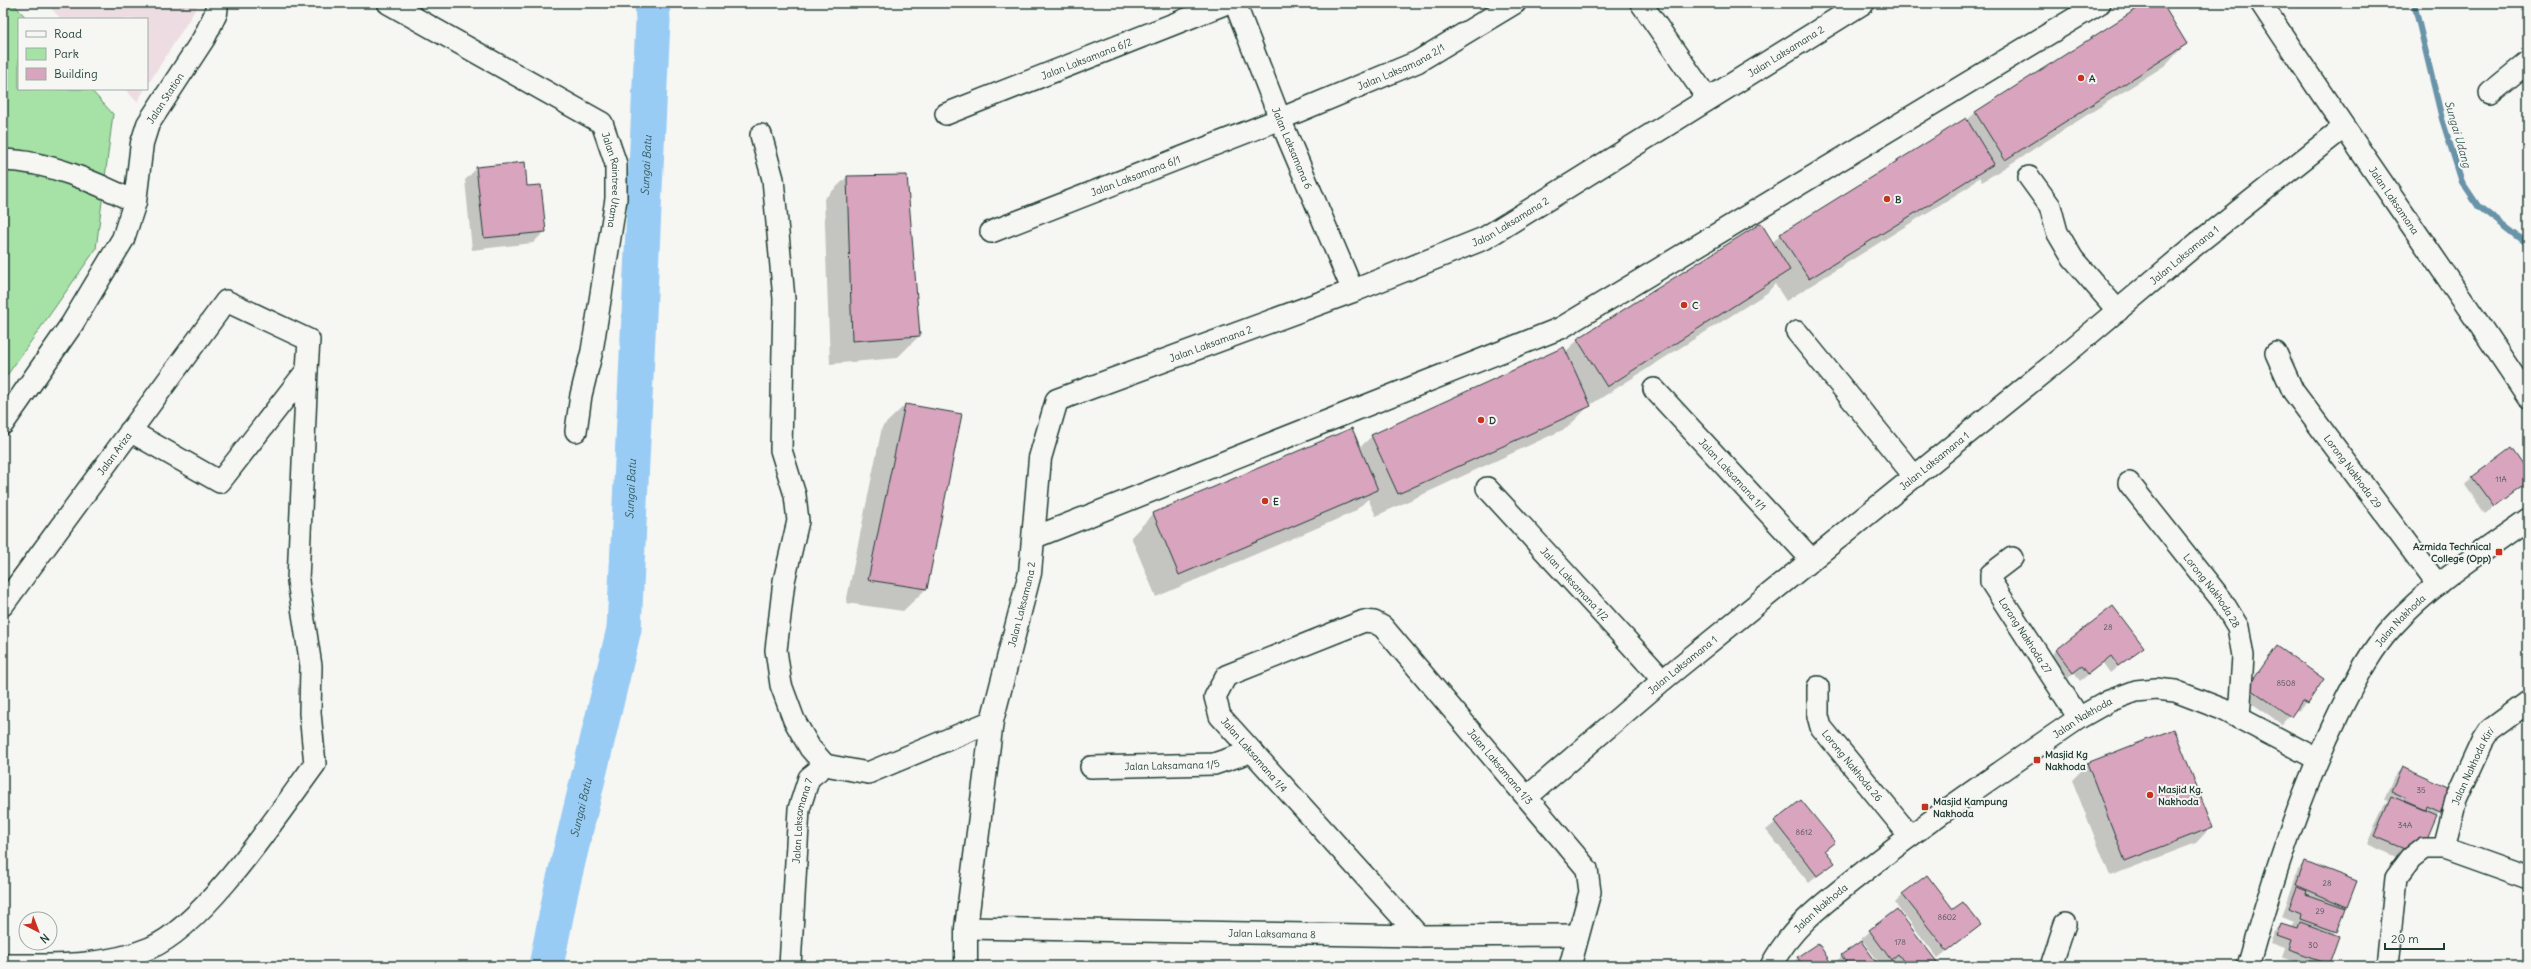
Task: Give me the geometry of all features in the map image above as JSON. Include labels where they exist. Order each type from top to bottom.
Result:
[{"type":"street","name":"Jalan Station","points":[[3,423],[76,317],[122,239],[135,202],[142,143],[148,124],[204,38],[216,13],[217,3]]},
{"type":"street","name":"Jalan Raintree Utama","points":[[388,3],[602,123],[616,164],[616,200],[592,351],[581,395],[576,431]]},
{"type":"street","name":"Jalan Laksamana 6/2","points":[[946,114],[1227,3]]},
{"type":"street","name":"Jalan Laksamana 6","points":[[1235,3],[1280,119],[1353,291]]},
{"type":"street","name":"Jalan Laksamana 2/1","points":[[1280,119],[1417,62],[1515,3]]},
{"type":"street","points":[[1640,3],[1708,99]]},
{"type":"street","name":"Jalan Laksamana 2","points":[[966,966],[966,928],[992,721],[1030,574],[1040,458],[1057,400],[1353,291],[1485,238],[1862,3]]},
{"type":"street","points":[[1034,538],[1561,328],[2100,3]]},
{"type":"street","name":"Jalan Laksamana","points":[[2261,3],[2343,128],[2444,270],[2528,397]]},
{"type":"street","points":[[2490,94],[2528,62]]},
{"type":"street","name":"Jalan Laksamana 6/1","points":[[991,232],[1280,119]]},
{"type":"street","name":"Jalan Laksamana 1","points":[[1528,798],[1664,680],[2118,311],[2199,242],[2343,128]]},
{"type":"street","points":[[761,135],[773,179],[784,299],[781,450],[795,495],[798,521],[784,581],[776,650],[781,685],[794,720],[810,748],[825,764],[868,773],[992,721]]},
{"type":"street","points":[[3,160],[27,160],[103,186],[135,202]]},
{"type":"street","points":[[2029,176],[2050,206],[2057,232],[2074,259],[2118,311]]},
{"type":"street","name":"Jalan Ariza","points":[[3,605],[226,301],[309,340],[307,370]]},
{"type":"street","points":[[1797,332],[1915,477]]},
{"type":"street","name":"Lorong Nakhoda 29","points":[[2276,353],[2293,391],[2438,585]]},
{"type":"street","points":[[130,431],[220,482],[307,370]]},
{"type":"street","points":[[3,965],[107,961],[150,948],[168,937],[184,926],[236,869],[315,764],[310,713],[310,666],[298,581],[307,370]]},
{"type":"street","name":"Jalan Laksamana 1/1","points":[[1654,389],[1812,560]]},
{"type":"street","name":"Lorong Nakhoda 28","points":[[2129,483],[2221,600],[2238,628],[2243,656],[2239,718]]},
{"type":"street","name":"Jalan Laksamana 1/2","points":[[1487,488],[1664,680]]},
{"type":"street","name":"Jalan Nakhoda","points":[[2248,966],[2298,811],[2317,759],[2363,666],[2393,626],[2438,585],[2528,519]]},
{"type":"street","name":"Lorong Nakhoda 27","points":[[2012,558],[1990,574],[1991,582],[2079,718]]},
{"type":"street","name":"Jalan Laksamana 1/4","points":[[1364,621],[1226,676],[1215,697],[1220,716],[1250,752],[1419,936]]},
{"type":"street","name":"Jalan Laksamana 1/3","points":[[1364,621],[1374,622],[1383,627],[1587,870],[1590,892],[1570,966]]},
{"type":"street","name":"Lorong Nakhoda 26","points":[[1818,687],[1818,716],[1821,727],[1910,836]]},
{"type":"street","name":"Jalan Nakhoda","points":[[1771,966],[1790,938],[1808,917],[1910,836],[2079,718],[2109,701],[2136,691],[2156,689],[2175,691],[2239,718],[2317,759]]},
{"type":"street","name":"Jalan Nakhoda Kiri","points":[[2444,848],[2456,800],[2482,741],[2490,730],[2528,702]]},
{"type":"street","name":"Jalan Laksamana 1/5","points":[[1091,766],[1214,764],[1250,752]]},
{"type":"street","name":"Jalan Laksamana 7","points":[[790,966],[799,809],[810,778],[825,764]]},
{"type":"street","points":[[2387,966],[2396,878],[2411,858],[2424,848],[2444,848],[2528,878]]},
{"type":"street","points":[[2051,966],[2065,924]]},
{"type":"street","name":"Jalan Laksamana 8","points":[[966,928],[1419,936],[1578,936]]},
{"type":"shaded area","points":[[46,3],[197,3],[197,7],[148,84],[148,18],[60,18]]},
{"type":"shaded area","points":[[126,90],[144,90],[137,102]]},
{"type":"green space","points":[[3,3],[13,3],[26,18],[18,18],[18,90],[91,90],[113,114],[96,249],[3,381]]},
{"type":"building","name":"A","points":[[2146,3],[2162,3],[2187,44],[2005,160],[1975,112]]},
{"type":"building","name":"B","points":[[1966,118],[1994,164],[1809,279],[1780,234]]},
{"type":"building","points":[[525,162],[527,186],[541,185],[546,232],[484,238],[476,167]]},
{"type":"building","points":[[907,175],[920,336],[852,341],[847,176]]},
{"type":"building","name":"C","points":[[1761,223],[1790,270],[1607,387],[1577,339]]},
{"type":"building","name":"D","points":[[1564,347],[1591,406],[1398,494],[1371,435]]},
{"type":"building","points":[[905,404],[962,414],[927,589],[868,580]]},
{"type":"building","name":"E","points":[[1352,428],[1378,490],[1179,575],[1153,513]]},
{"type":"building","points":[[2511,448],[2528,472],[2528,482],[2494,507],[2472,477]]},
{"type":"building","points":[[2113,606],[2144,647],[2118,666],[2111,656],[2088,674],[2082,666],[2073,673],[2056,650]]},
{"type":"building","points":[[2277,646],[2324,679],[2307,704],[2302,701],[2291,717],[2248,687]]},
{"type":"building","name":"Masjid Kg. Nakhoda","points":[[2174,729],[2213,827],[2125,861],[2087,763]]},
{"type":"building","points":[[2402,767],[2451,789],[2440,812],[2427,806],[2426,810],[2405,801],[2406,798],[2391,791]]},
{"type":"building","points":[[2391,796],[2437,815],[2426,841],[2408,850],[2374,836]]},
{"type":"building","points":[[1801,800],[1835,842],[1825,850],[1835,863],[1817,876],[1774,821]]},
{"type":"building","points":[[2305,861],[2357,881],[2347,907],[2296,885]]},
{"type":"building","points":[[1927,875],[1953,909],[1963,902],[1981,925],[1947,951],[1902,894]]},
{"type":"building","points":[[2297,887],[2307,891],[2306,894],[2346,908],[2337,932],[2300,919],[2301,914],[2289,909]]},
{"type":"building","points":[[1897,909],[1940,966],[1907,966],[1898,954],[1891,960],[1869,930]]},
{"type":"building","points":[[2300,922],[2339,936],[2329,964],[2288,950],[2291,941],[2277,936],[2282,923],[2298,928]]},
{"type":"building","points":[[1861,941],[1879,966],[1849,966],[1841,955]]},
{"type":"building","points":[[1818,943],[1833,966],[1804,966],[1797,957]]},
{"type":"waterway","name":"Sungai Batu","points":[[546,966],[561,891],[624,629],[653,21],[652,3]]},
{"type":"waterway","name":"Sungai Udang","points":[[2414,3],[2442,119],[2462,182],[2478,206],[2528,244]]},
{"type":"place","name":"A","points":[[2081,78]]},
{"type":"place","name":"B","points":[[1887,199]]},
{"type":"place","name":"C","points":[[1684,305]]},
{"type":"place","name":"D","points":[[1481,420]]},
{"type":"place","name":"E","points":[[1265,501]]},
{"type":"place","name":"Azmida Technical College (Opp)","points":[[2499,552]]},
{"type":"place","name":"Masjid Kg Nakhoda","points":[[2037,760]]},
{"type":"place","name":"Masjid Kg. Nakhoda","points":[[2150,795]]},
{"type":"place","name":"Masjid Kampung Nakhoda","points":[[1925,807]]}]
